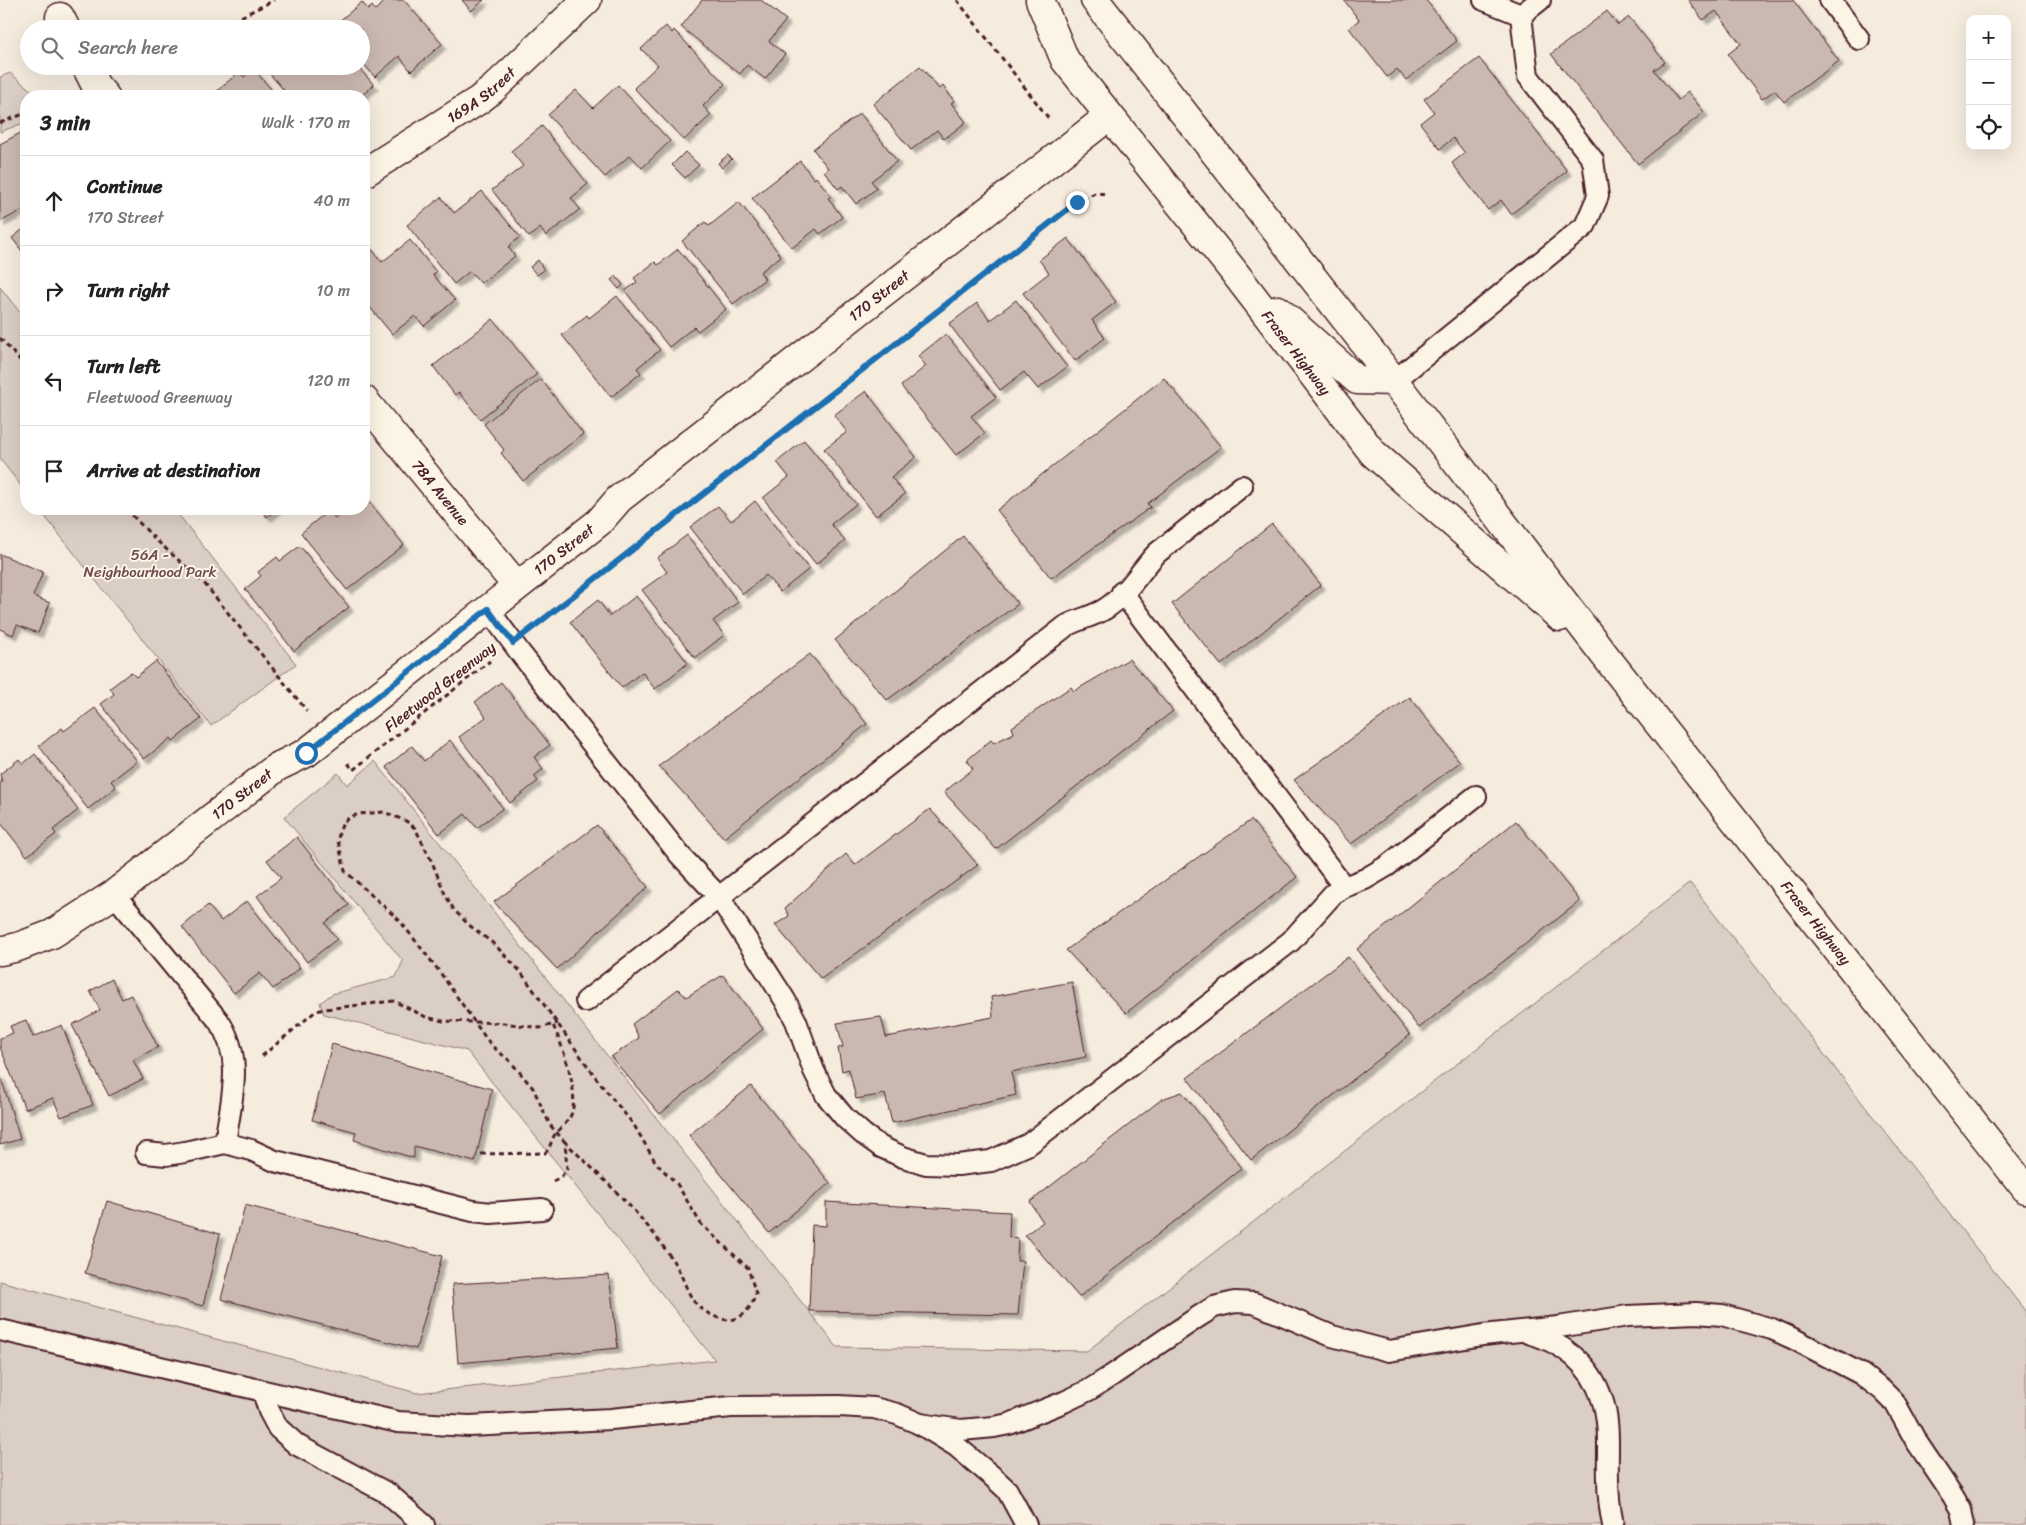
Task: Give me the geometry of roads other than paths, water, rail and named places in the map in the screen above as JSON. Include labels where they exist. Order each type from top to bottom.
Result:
[{"type":"main road","name":"169A Street","points":[[370,168],[479,100],[507,78],[587,0]]},
{"type":"main road","name":"Fraser Highway","points":[[1040,0],[1065,60],[1231,268],[1373,453],[1606,657]]},
{"type":"main road","name":"Fraser Highway","points":[[1095,0],[1394,381],[1606,657],[2026,1188]]},
{"type":"main road","points":[[90,75],[100,90]]},
{"type":"main road","name":"170 Street","points":[[0,951],[18,947],[52,934],[114,894],[278,767],[306,753],[599,522],[619,499],[1109,116]]},
{"type":"main road","points":[[1231,268],[1357,380],[1394,381]]},
{"type":"main road","name":"78A Avenue","points":[[370,407],[516,586]]},
{"type":"lane","points":[[1484,0],[1521,15]]},
{"type":"lane","points":[[1521,15],[1540,0]]},
{"type":"lane","points":[[1830,0],[1859,39]]},
{"type":"lane","points":[[1394,381],[1585,226],[1598,196],[1593,160],[1528,76],[1521,15]]},
{"type":"lane","points":[[586,1001],[1066,626],[1106,608],[1140,575],[1147,563],[1157,553],[1242,486]]},
{"type":"lane","points":[[1122,592],[1344,887]]},
{"type":"lane","points":[[488,609],[679,854],[719,897],[796,1020],[814,1071],[826,1095],[845,1118],[862,1134],[882,1148],[926,1164],[958,1165],[990,1161],[1029,1144],[1291,941],[1334,894],[1344,887],[1365,879],[1388,866],[1476,796]]},
{"type":"lane","points":[[114,894],[225,1030],[230,1040],[234,1056],[234,1081],[225,1143]]},
{"type":"lane","points":[[146,1153],[166,1155],[225,1143],[251,1150],[275,1161],[473,1211],[491,1213],[542,1210]]},
{"type":"lane","points":[[920,1424],[961,1430],[1009,1424],[1064,1402],[1088,1390],[1198,1316],[1214,1307],[1235,1302],[1254,1303],[1332,1336],[1389,1351],[1457,1339],[1519,1330],[1558,1327],[1628,1316],[1696,1313],[1722,1315],[1779,1332],[1861,1374],[1895,1403],[1910,1432],[1961,1510],[1964,1525]]},
{"type":"lane","points":[[0,1330],[236,1383],[262,1392],[398,1422],[469,1426],[611,1419],[731,1407],[839,1406],[874,1408],[897,1414],[920,1424],[956,1446],[1007,1490],[1026,1525]]},
{"type":"lane","points":[[1519,1330],[1544,1337],[1575,1356],[1590,1374],[1602,1398],[1607,1423],[1608,1481],[1613,1525]]},
{"type":"lane","points":[[262,1392],[268,1411],[278,1428],[297,1445],[389,1494],[424,1525]]},
{"type":"park label","name":"56A - Neighbourhood Park","points":[[150,564]]}]
